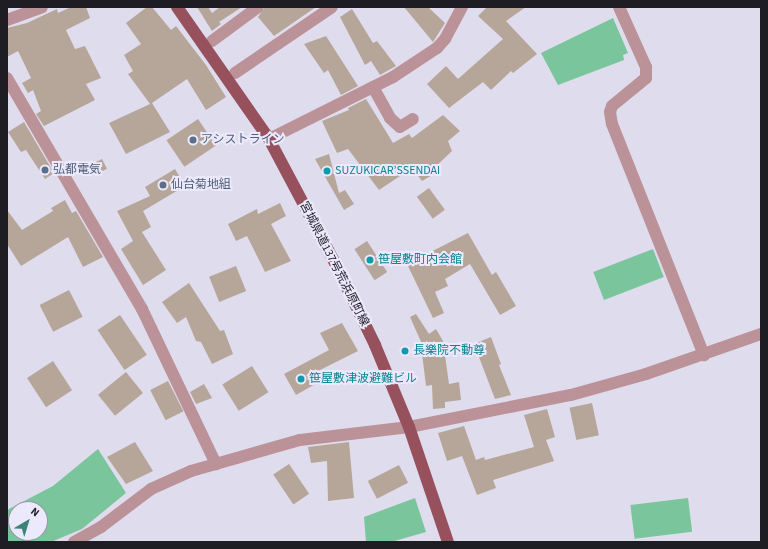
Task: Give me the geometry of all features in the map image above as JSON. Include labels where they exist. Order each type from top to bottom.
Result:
[{"type":"main road","name":"宮城県道137号荒浜原町線","points":[[177,7],[269,139],[336,265],[375,345],[410,427],[448,542]]},
{"type":"street","points":[[7,20],[42,7]]},
{"type":"street","points":[[212,41],[258,7]]},
{"type":"street","points":[[235,74],[332,7]]},
{"type":"street","points":[[269,139],[373,87],[437,48],[445,39],[462,7]]},
{"type":"street","points":[[619,7],[646,67],[646,78],[612,106],[610,112],[612,124],[704,354]]},
{"type":"street","points":[[7,78],[142,309],[216,464]]},
{"type":"street","points":[[373,87],[390,118],[400,127],[413,119]]},
{"type":"street","points":[[74,542],[101,527],[151,489],[185,474],[216,464],[300,440],[410,427],[571,395],[646,374],[761,334]]},
{"type":"green space","points":[[613,18],[628,53],[623,55],[624,60],[558,85],[541,53]]},
{"type":"green space","points":[[653,249],[664,277],[604,300],[593,272]]},
{"type":"green space","points":[[98,449],[126,493],[82,529],[51,542],[7,542],[8,509],[8,541],[48,541],[48,501],[24,501],[53,486]]},
{"type":"green space","points":[[415,498],[426,532],[391,542],[366,542],[364,517]]},
{"type":"green space","points":[[688,498],[692,532],[635,539],[630,505]]},
{"type":"building","points":[[71,7],[86,7],[90,18],[66,30],[75,49],[85,46],[101,78],[86,84],[95,100],[44,126],[36,114],[41,111],[33,90],[28,93],[22,83],[31,78],[18,51],[7,57],[7,28],[27,23],[57,9],[58,13]]},
{"type":"building","points":[[147,7],[152,7],[171,30],[176,26],[206,65],[226,97],[206,110],[187,79],[152,103],[170,132],[126,154],[109,123],[150,104],[128,74],[133,71],[124,55],[141,44],[126,23]]},
{"type":"building","points":[[197,7],[208,7],[212,13],[220,7],[242,7],[219,22],[221,24],[212,31]]},
{"type":"building","points":[[265,7],[316,7],[274,36],[258,17]]},
{"type":"building","points":[[404,7],[428,7],[445,23],[433,42]]},
{"type":"building","points":[[487,7],[526,7],[506,21],[537,54],[513,73],[511,71],[491,90],[483,82],[449,108],[427,84],[446,66],[458,79],[503,39],[478,16]]},
{"type":"building","points":[[352,9],[373,43],[377,41],[396,66],[380,75],[371,61],[365,65],[340,17]]},
{"type":"building","points":[[326,36],[358,86],[341,95],[328,70],[324,73],[304,44]]},
{"type":"building","points":[[366,99],[393,143],[409,134],[412,138],[443,115],[460,131],[448,141],[452,151],[433,169],[436,173],[422,181],[412,168],[379,190],[348,149],[337,153],[322,121],[349,110],[348,108]]},
{"type":"building","points":[[198,119],[216,146],[184,167],[166,140]]},
{"type":"building","points":[[24,122],[54,173],[45,179],[26,150],[21,152],[8,132]]},
{"type":"building","points":[[329,154],[339,193],[345,190],[354,204],[344,210],[315,159]]},
{"type":"building","points":[[102,159],[107,169],[95,175],[90,165]]},
{"type":"building","points":[[175,169],[185,186],[143,211],[151,227],[142,232],[166,270],[143,285],[121,249],[133,241],[117,211],[150,196],[145,187]]},
{"type":"building","points":[[429,188],[445,210],[433,219],[417,197]]},
{"type":"building","points":[[65,200],[72,213],[76,211],[103,257],[83,267],[68,237],[21,266],[7,244],[7,210],[22,230],[53,211],[51,208]]},
{"type":"building","points":[[280,203],[286,216],[271,224],[291,261],[265,272],[247,236],[236,241],[228,224],[257,209],[258,214]]},
{"type":"building","points":[[468,233],[492,275],[496,272],[516,306],[500,315],[470,264],[445,279],[448,286],[435,292],[444,313],[433,318],[407,264]]},
{"type":"building","name":"笹屋敷町内会館","points":[[367,241],[387,272],[375,280],[354,249]]},
{"type":"building","points":[[236,266],[246,291],[219,302],[209,277]]},
{"type":"building","points":[[189,283],[220,331],[224,330],[233,354],[212,364],[201,342],[196,341],[186,317],[177,323],[162,302]]},
{"type":"building","points":[[69,290],[83,317],[53,332],[40,305]]},
{"type":"building","points":[[416,314],[429,334],[436,329],[443,341],[449,384],[459,382],[461,400],[445,402],[445,408],[433,409],[432,385],[426,386],[422,353],[426,353],[410,317]]},
{"type":"building","points":[[120,315],[147,355],[124,370],[98,330]]},
{"type":"building","points":[[342,323],[358,351],[312,374],[317,383],[296,395],[284,374],[329,350],[320,333]]},
{"type":"building","points":[[491,337],[501,364],[499,365],[511,395],[495,399],[474,344]]},
{"type":"building","points":[[53,361],[72,390],[46,407],[27,378]]},
{"type":"building","points":[[252,366],[268,392],[239,411],[222,385]]},
{"type":"building","points":[[126,372],[143,393],[115,416],[98,395]]},
{"type":"building","points":[[168,381],[183,411],[166,420],[150,390]]},
{"type":"building","points":[[204,384],[212,398],[196,404],[190,392]]},
{"type":"building","points":[[592,403],[599,435],[576,440],[570,408]]},
{"type":"building","points":[[547,409],[555,437],[546,440],[554,461],[493,480],[496,488],[477,495],[462,456],[447,461],[438,433],[464,426],[476,460],[484,457],[485,460],[534,447],[524,415]]},
{"type":"building","points":[[135,442],[153,471],[126,484],[107,457]]},
{"type":"building","points":[[349,442],[354,498],[328,501],[327,461],[311,463],[308,447]]},
{"type":"building","points":[[289,464],[309,494],[293,504],[273,475]]},
{"type":"building","points":[[399,465],[408,483],[377,499],[368,481]]},
{"type":"place","name":"アシストライン","points":[[193,140]]},
{"type":"place","name":"弘都電気","points":[[45,170]]},
{"type":"place","name":"SUZUKICAR’SSENDAI","points":[[327,171]]},
{"type":"place","name":"仙台菊地組","points":[[163,185]]},
{"type":"place","name":"笹屋敷町内会館","points":[[370,260]]},
{"type":"place","name":"長樂院不動尊","points":[[405,351]]},
{"type":"place","name":"笹屋敷津波避難ビル","points":[[301,379]]}]
